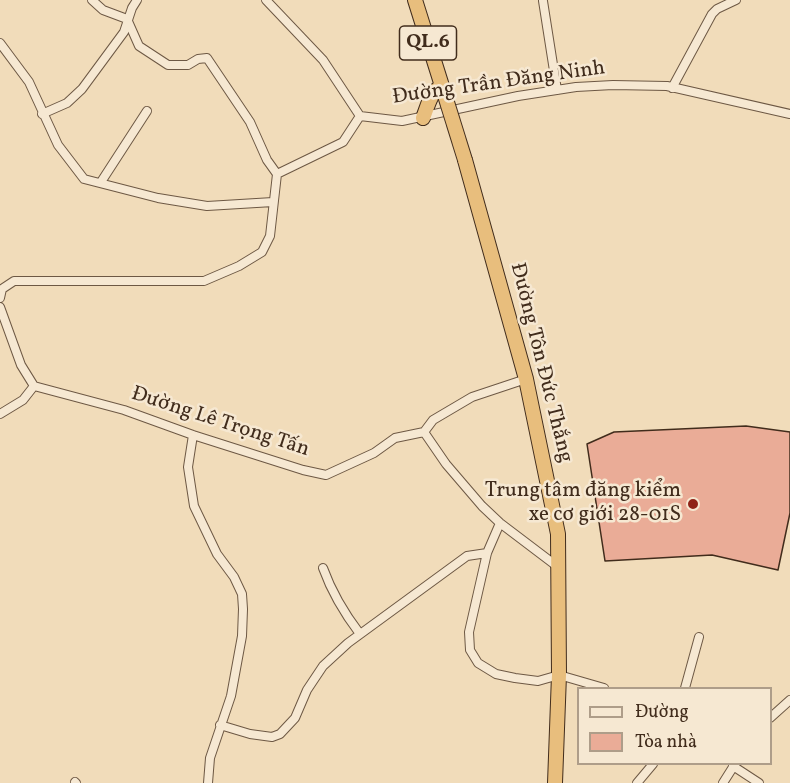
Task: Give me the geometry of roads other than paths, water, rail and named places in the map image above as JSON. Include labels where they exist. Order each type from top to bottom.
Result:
[{"type":"highway","name":"Đường Tôn Đức Thắng","points":[[415,0],[465,160],[526,379],[558,534],[559,675],[555,783]]},
{"type":"highway","points":[[423,118],[431,97],[436,89],[442,86]]},
{"type":"street","points":[[0,297],[2,289],[14,281],[204,281],[239,266],[262,252],[270,237],[277,174],[267,160],[250,122],[207,58],[198,59],[188,65],[168,65],[139,46],[127,19],[103,10],[92,0]]},
{"type":"street","points":[[42,114],[67,103],[82,89],[124,32],[127,19],[137,0]]},
{"type":"street","points":[[266,0],[323,60],[360,116],[343,142],[277,174]]},
{"type":"street","points":[[672,88],[712,14],[735,0]]},
{"type":"street","points":[[543,1],[557,90]]},
{"type":"street","points":[[0,43],[29,82],[42,114],[70,163],[84,178],[158,198],[207,206],[273,202]]},
{"type":"street","name":"Đường Trần Đăng Ninh","points":[[360,116],[402,121],[518,96],[613,85],[667,86],[707,93],[790,114]]},
{"type":"street","points":[[100,183],[147,111]]},
{"type":"street","points":[[0,307],[21,365],[34,386],[23,400],[0,414]]},
{"type":"street","name":"Đường Lê Trọng Tấn","points":[[34,386],[124,410],[303,470],[326,474],[374,453],[395,438],[423,432],[433,420],[472,397],[526,379]]},
{"type":"street","points":[[423,432],[446,464],[500,523],[558,567]]},
{"type":"street","points":[[193,435],[188,467],[194,506],[217,554],[234,577],[242,594],[243,609],[242,636],[231,696],[210,758],[208,783]]},
{"type":"street","points":[[500,523],[487,553],[469,632],[470,650],[478,663],[496,674],[538,681],[559,675],[601,687]]},
{"type":"street","points":[[220,725],[250,734],[272,737],[280,734],[295,718],[307,690],[324,666],[360,634],[467,556],[487,553]]},
{"type":"street","points":[[323,568],[341,608],[360,634]]},
{"type":"street","points":[[685,687],[699,637]]},
{"type":"street","points":[[772,717],[790,700]]},
{"type":"street","points":[[637,783],[652,765]]},
{"type":"street","points":[[723,783],[734,765],[759,783]]},
{"type":"place","name":"Trung tâm đăng kiểm xe cơ giới 28-01S","points":[[693,504]]}]
